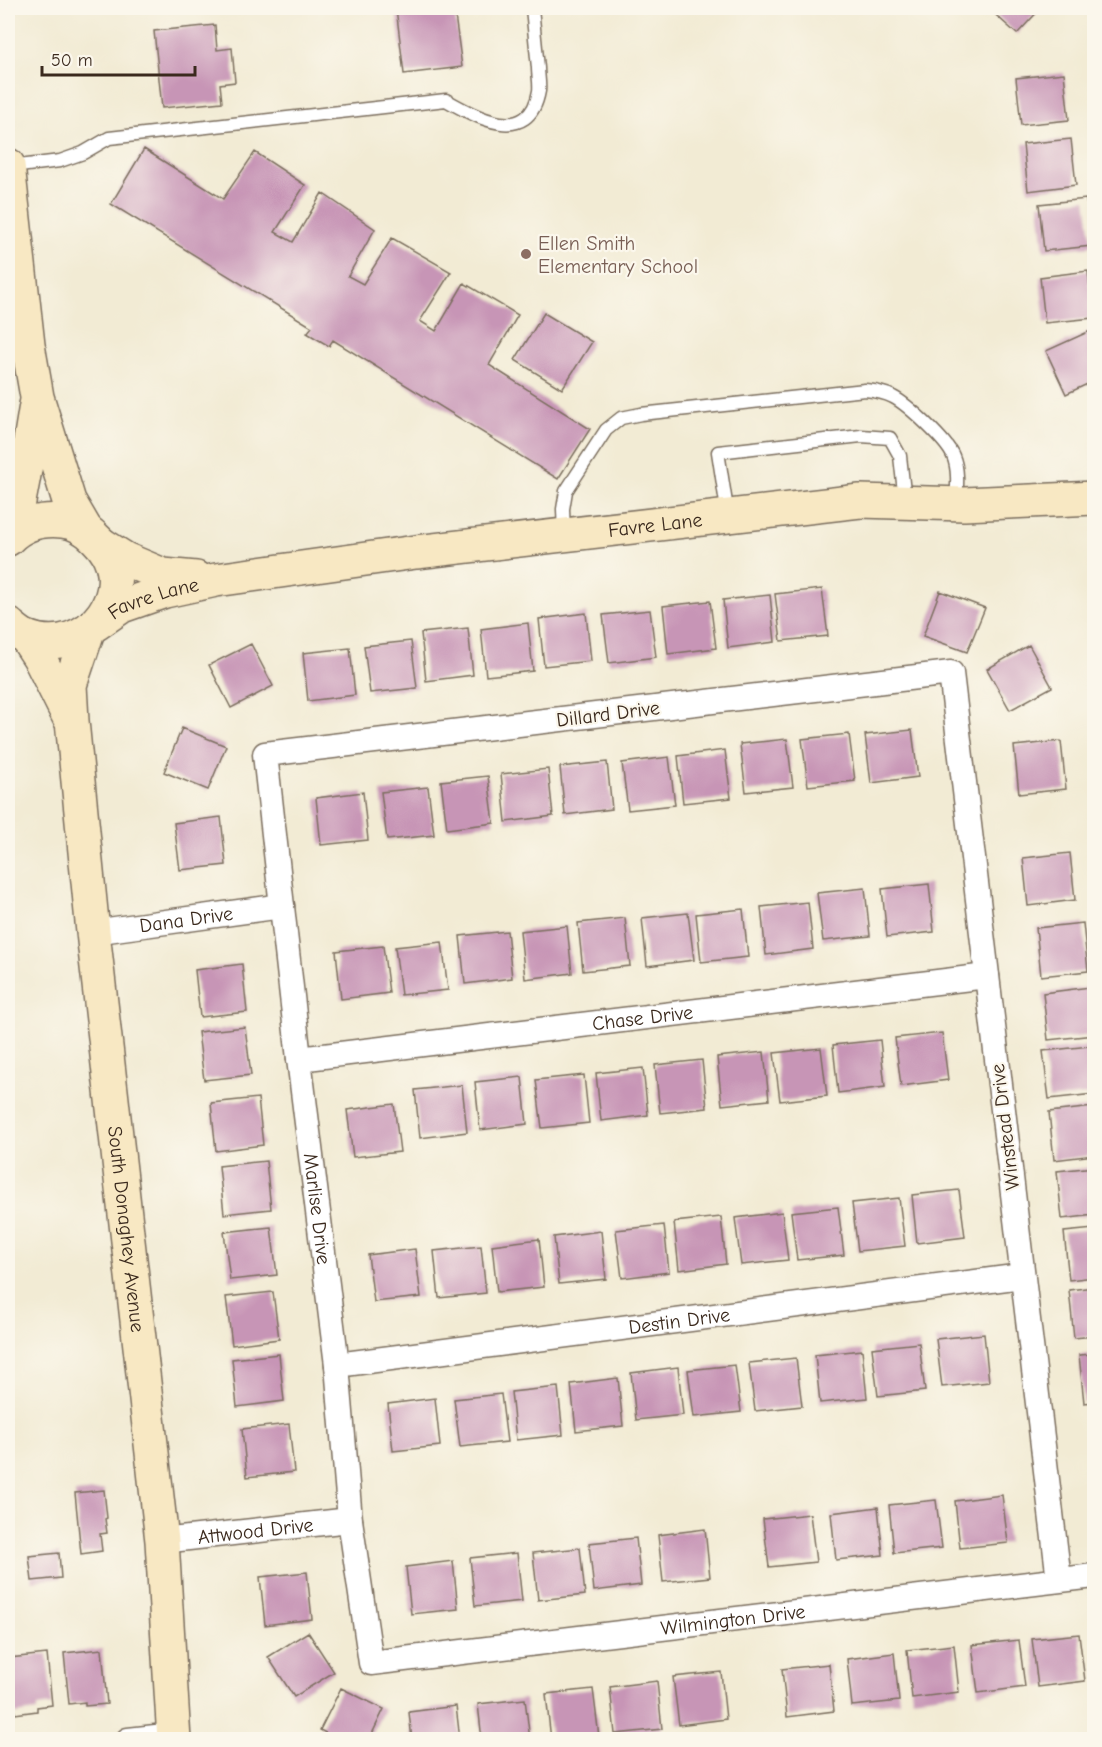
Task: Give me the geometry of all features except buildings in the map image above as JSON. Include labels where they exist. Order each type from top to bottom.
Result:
[{"type":"street","points":[[8,166],[28,345],[37,397],[69,501],[94,537]]},
{"type":"street","points":[[10,536],[28,454],[37,397]]},
{"type":"street","name":"Favre Lane","points":[[15,630],[47,642],[68,640],[122,606],[165,591],[216,580],[416,552],[860,501],[956,504],[1095,498]]},
{"type":"street","points":[[10,536],[30,524],[49,520],[68,522],[94,537]]},
{"type":"street","name":"Favre Lane","points":[[94,537],[125,559],[164,575],[216,580]]},
{"type":"street","name":"South Donaghey Avenue","points":[[94,537],[109,559],[113,576],[112,594],[106,610],[92,627],[70,685],[72,721],[93,932],[162,1541],[174,1737]]},
{"type":"street","name":"South Donaghey Avenue","points":[[15,630],[39,657],[72,721]]},
{"type":"street","name":"Dillard Drive","points":[[265,754],[951,673]]},
{"type":"street","name":"Winstead Drive","points":[[951,673],[1059,1580]]},
{"type":"street","name":"Marlise Drive","points":[[265,754],[299,1059],[337,1365],[350,1520],[371,1663]]},
{"type":"street","name":"Dana Drive","points":[[93,932],[282,906]]},
{"type":"street","name":"Chase Drive","points":[[299,1059],[987,976]]},
{"type":"street","name":"Destin Drive","points":[[337,1365],[1022,1276]]},
{"type":"street","name":"Attwood Drive","points":[[162,1541],[350,1520]]},
{"type":"street","name":"Wilmington Drive","points":[[371,1663],[1095,1576]]},
{"type":"street","points":[[128,1740],[174,1737]]},
{"type":"lane","points":[[8,166],[60,161],[83,153],[109,138],[437,100],[446,100],[488,121],[504,124],[524,119],[534,106],[539,90],[532,8]]},
{"type":"lane","points":[[564,536],[563,509],[566,491],[606,430],[621,418],[865,390],[884,393],[895,398],[942,440],[953,456],[957,474],[956,504]]},
{"type":"lane","points":[[728,516],[717,452],[861,436],[890,438],[900,456],[906,502]]},
{"type":"place","name":"Ellen Smith Elementary School","points":[[526,254]]}]
